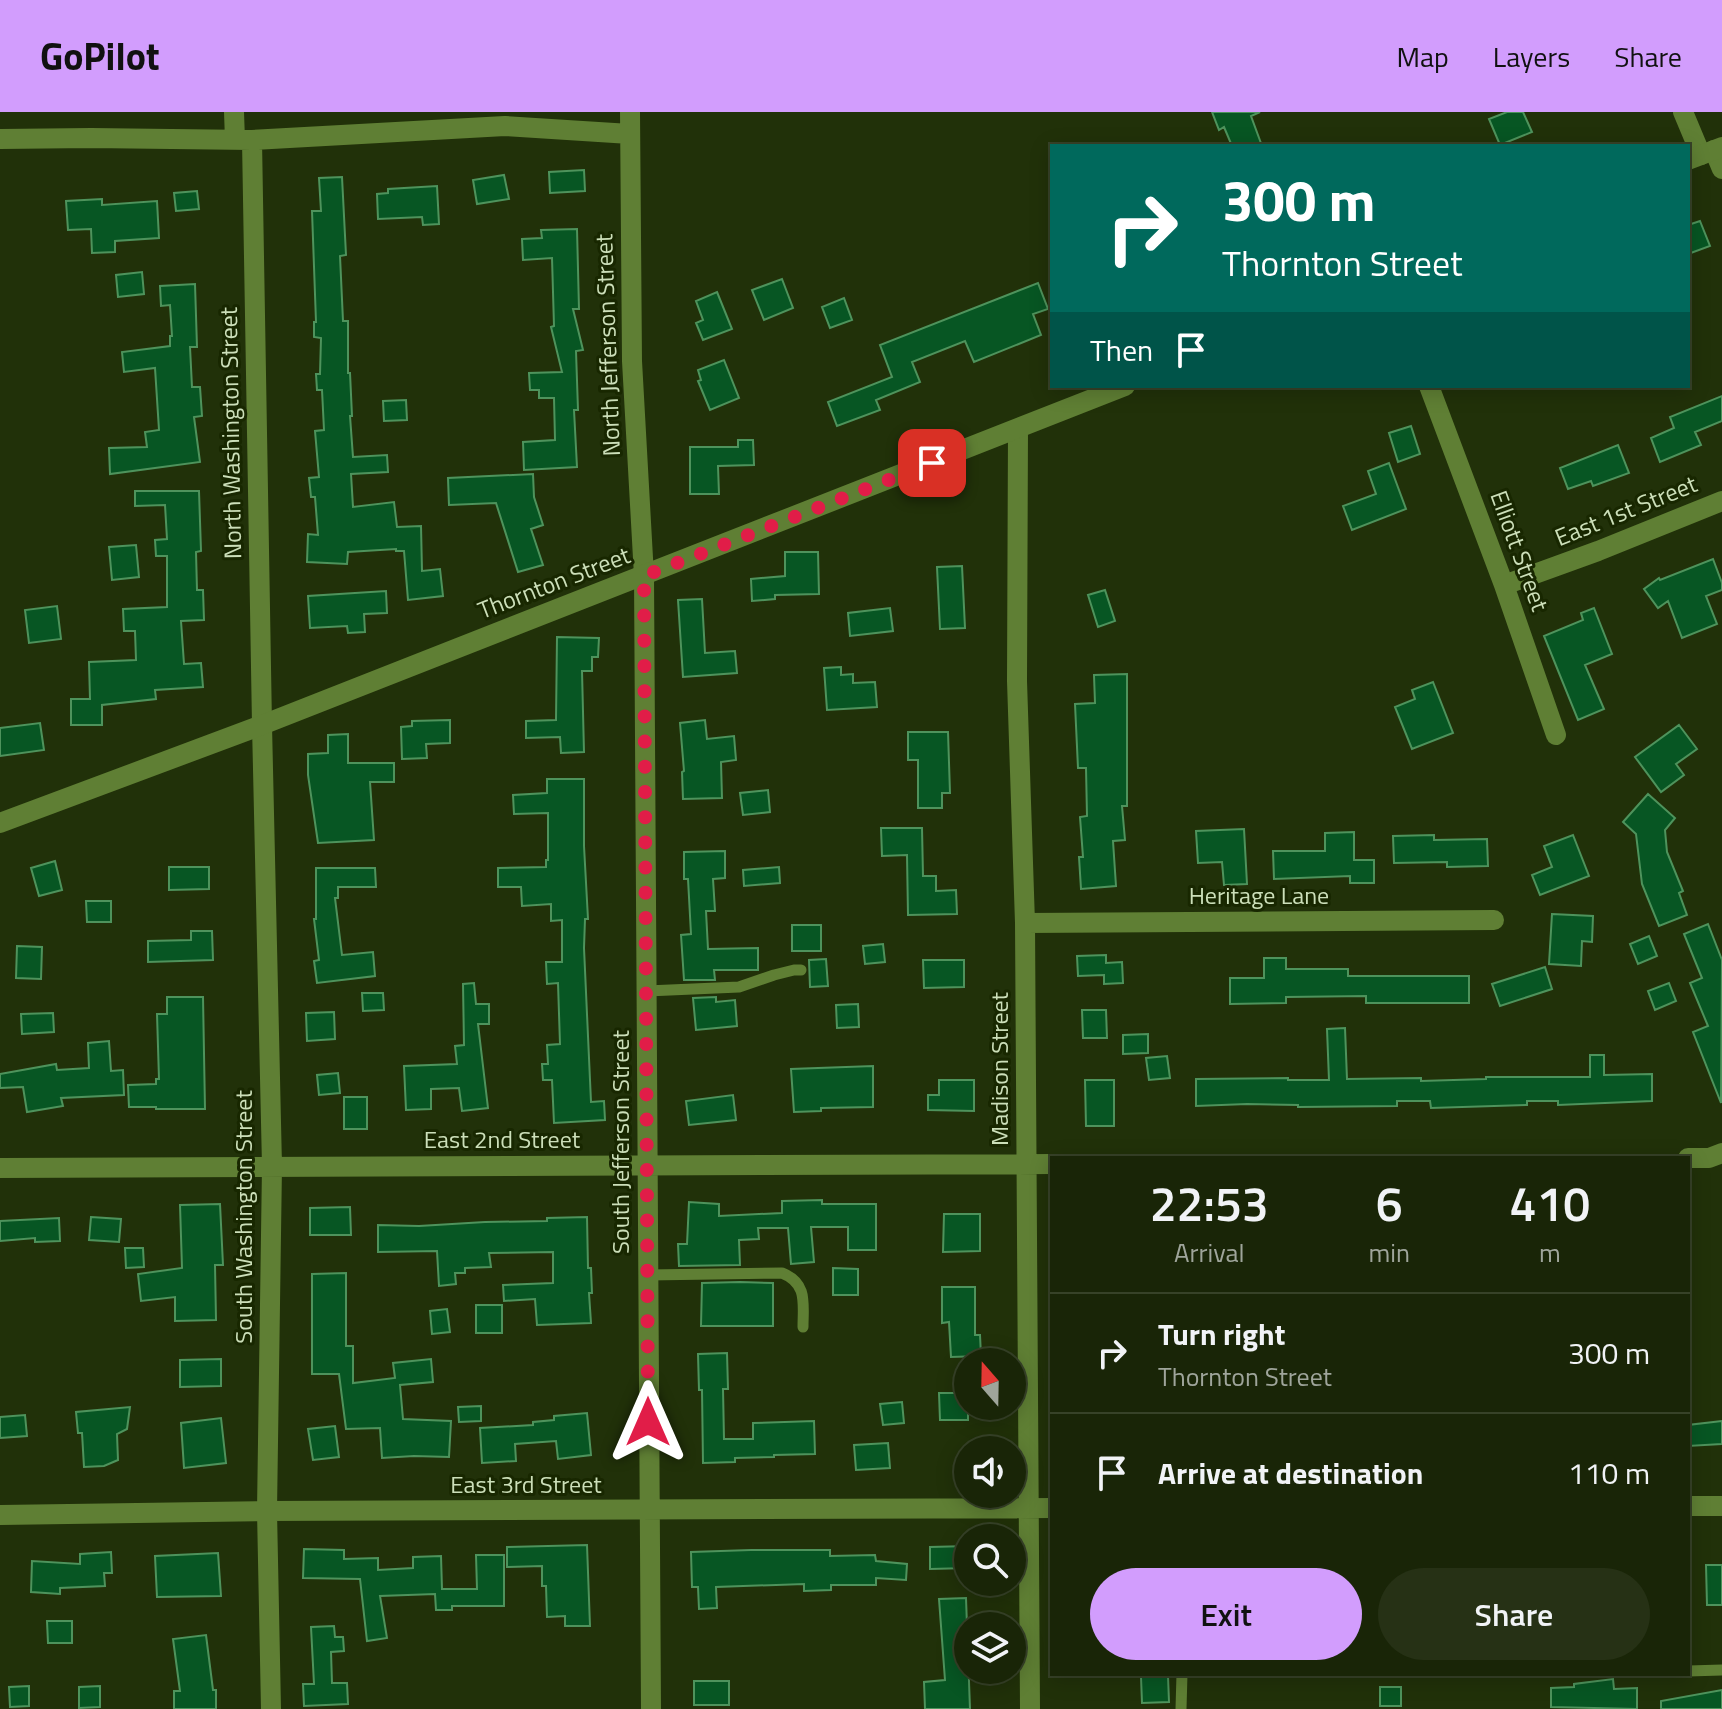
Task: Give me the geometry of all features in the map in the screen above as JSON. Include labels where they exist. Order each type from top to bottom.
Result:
[{"type":"street","name":"North Washington Street","points":[[234,112],[243,140],[262,725]]},
{"type":"street","name":"North Jefferson Street","points":[[630,112],[632,361],[644,576]]},
{"type":"street","points":[[1683,112],[1710,156]]},
{"type":"street","points":[[0,139],[243,140],[505,126],[630,134]]},
{"type":"street","name":"Thornton Street","points":[[0,823],[262,725],[1120,388]]},
{"type":"street","name":"Elliott Street","points":[[1430,388],[1504,585],[1556,735]]},
{"type":"street","name":"Madison Street","points":[[1018,429],[1017,681],[1025,923],[1030,1709]]},
{"type":"street","name":"East 1st Street","points":[[1504,585],[1722,501]]},
{"type":"street","name":"South Jefferson Street","points":[[644,576],[651,1709]]},
{"type":"street","name":"South Washington Street","points":[[262,725],[272,1166],[267,1511],[271,1709]]},
{"type":"street","name":"Heritage Lane","points":[[1025,923],[1494,920]]},
{"type":"street","points":[[1690,1158],[1709,1158],[1722,1153]]},
{"type":"street","name":"East 2nd Street","points":[[0,1168],[1050,1164]]},
{"type":"street","points":[[1690,1506],[1722,1506]]},
{"type":"street","name":"East 3rd Street","points":[[0,1515],[1050,1508]]},
{"type":"lane","points":[[647,991],[739,987],[801,970]]},
{"type":"lane","points":[[648,1275],[782,1273],[793,1277],[801,1287],[803,1327]]},
{"type":"lane","points":[[1690,1671],[1722,1670]]},
{"type":"lane","points":[[1181,1709],[1182,1676]]},
{"type":"building","points":[[1212,112],[1260,112],[1251,116],[1261,144],[1231,144],[1224,127],[1219,130]]},
{"type":"building","points":[[1507,112],[1523,112],[1532,132],[1500,144],[1489,119]]},
{"type":"building","points":[[584,170],[585,191],[550,193],[549,172]]},
{"type":"building","points":[[504,175],[509,199],[477,204],[473,180]]},
{"type":"building","points":[[342,177],[346,255],[340,256],[343,321],[348,321],[353,457],[387,455],[388,472],[351,474],[353,507],[394,502],[397,527],[421,526],[422,571],[440,569],[443,596],[408,600],[404,551],[396,549],[348,552],[347,564],[307,562],[308,534],[318,535],[315,497],[311,497],[309,478],[319,477],[315,431],[324,430],[322,390],[317,390],[316,374],[320,374],[321,338],[314,337],[312,211],[321,211],[319,178]]},
{"type":"building","points":[[437,186],[439,224],[423,225],[422,217],[378,219],[377,194],[388,193],[388,189]]},
{"type":"building","points":[[197,191],[199,209],[176,211],[174,193]]},
{"type":"building","points":[[102,199],[102,205],[157,201],[159,238],[115,241],[115,252],[92,253],[91,229],[68,230],[66,201]]},
{"type":"building","points":[[1700,221],[1710,246],[1690,253],[1690,224]]},
{"type":"building","points":[[577,229],[579,309],[573,309],[583,350],[576,351],[578,410],[574,410],[577,467],[524,470],[523,442],[555,440],[554,398],[539,398],[539,390],[530,390],[529,373],[562,372],[551,327],[554,326],[552,258],[523,260],[522,239],[542,238],[541,230]]},
{"type":"building","points":[[142,272],[144,294],[118,297],[116,275]]},
{"type":"building","points":[[782,279],[793,308],[764,320],[752,290]]},
{"type":"building","points":[[1038,283],[1048,309],[1033,314],[1041,335],[974,362],[965,341],[912,362],[920,382],[876,400],[880,410],[837,426],[828,402],[892,377],[880,345]]},
{"type":"building","points":[[195,284],[197,347],[190,347],[192,387],[200,387],[202,416],[194,417],[200,462],[110,474],[109,448],[147,447],[145,432],[159,430],[155,368],[124,372],[122,352],[170,346],[170,305],[161,306],[160,286]]},
{"type":"building","points":[[717,292],[732,329],[703,340],[696,323],[703,320],[696,301]]},
{"type":"building","points":[[844,298],[852,320],[830,328],[822,307]]},
{"type":"building","points":[[724,360],[739,398],[710,410],[698,381],[701,380],[698,370]]},
{"type":"building","points":[[1722,396],[1722,421],[1695,432],[1701,445],[1660,462],[1651,438],[1674,428],[1670,417]]},
{"type":"building","points":[[406,400],[407,420],[384,421],[383,401]]},
{"type":"building","points":[[1411,426],[1420,454],[1398,462],[1389,433]]},
{"type":"building","points":[[738,440],[753,440],[754,465],[718,466],[719,494],[690,494],[690,447],[738,447]]},
{"type":"building","points":[[1618,445],[1629,473],[1593,486],[1591,481],[1568,489],[1560,468]]},
{"type":"building","points":[[1389,463],[1406,509],[1352,530],[1343,506],[1376,494],[1368,471]]},
{"type":"building","points":[[533,474],[534,497],[543,525],[531,529],[543,565],[518,572],[496,503],[449,505],[448,478]]},
{"type":"building","points":[[135,491],[199,491],[201,551],[196,552],[197,590],[203,590],[204,620],[181,621],[184,664],[201,663],[203,687],[155,690],[156,699],[102,705],[102,725],[71,725],[71,699],[90,699],[89,662],[136,660],[135,631],[124,631],[123,609],[167,607],[167,556],[156,556],[155,540],[167,539],[165,505],[135,506]]},
{"type":"building","points":[[136,545],[139,577],[112,580],[109,547]]},
{"type":"building","points":[[785,552],[818,552],[819,594],[775,595],[775,599],[752,601],[751,579],[785,576]]},
{"type":"building","points":[[1713,559],[1722,590],[1706,596],[1717,624],[1682,638],[1668,601],[1658,608],[1644,589],[1659,578]]},
{"type":"building","points":[[962,566],[965,628],[940,629],[937,567]]},
{"type":"building","points":[[1105,590],[1115,621],[1098,627],[1088,595]]},
{"type":"building","points":[[386,591],[387,613],[364,614],[365,632],[348,633],[347,626],[310,628],[308,596]]},
{"type":"building","points":[[702,599],[705,653],[735,651],[737,673],[683,677],[678,600]]},
{"type":"building","points":[[57,606],[61,639],[29,643],[25,610]]},
{"type":"building","points":[[890,608],[893,631],[850,636],[848,613]]},
{"type":"building","points":[[1594,608],[1612,654],[1585,665],[1604,709],[1578,720],[1544,636],[1583,620],[1581,613]]},
{"type":"building","points":[[557,637],[599,638],[598,657],[592,657],[592,671],[582,671],[584,752],[561,753],[560,737],[526,738],[526,721],[556,720]]},
{"type":"building","points":[[841,667],[841,675],[853,674],[853,683],[875,682],[877,707],[827,710],[824,668]]},
{"type":"building","points":[[1127,674],[1127,806],[1122,806],[1125,840],[1113,841],[1116,886],[1081,889],[1079,857],[1083,857],[1080,817],[1087,816],[1086,768],[1078,768],[1075,704],[1095,703],[1094,675]]},
{"type":"building","points":[[1433,682],[1453,733],[1412,749],[1395,707],[1415,699],[1412,690]]},
{"type":"building","points":[[450,720],[450,743],[426,744],[427,758],[402,759],[401,727],[412,726],[412,721]]},
{"type":"building","points":[[705,720],[707,739],[734,736],[736,760],[721,762],[722,798],[683,799],[680,723]]},
{"type":"building","points":[[40,723],[44,750],[0,756],[0,728]]},
{"type":"building","points":[[1679,725],[1697,749],[1676,764],[1684,775],[1661,792],[1635,757]]},
{"type":"building","points":[[908,732],[948,732],[950,793],[942,793],[942,808],[918,808],[918,760],[908,760]]},
{"type":"building","points":[[348,734],[348,763],[394,763],[394,782],[370,782],[374,840],[318,843],[308,754],[328,753],[328,735]]},
{"type":"building","points":[[547,779],[584,779],[588,919],[585,919],[584,948],[591,1102],[604,1101],[605,1120],[554,1123],[552,1080],[543,1080],[542,1064],[548,1064],[547,1045],[560,1044],[558,983],[547,984],[546,962],[562,962],[562,920],[551,921],[551,904],[522,906],[521,887],[498,887],[498,868],[546,867],[548,813],[514,814],[513,795],[547,793]]},
{"type":"building","points":[[768,790],[770,812],[743,815],[740,793]]},
{"type":"building","points":[[1648,794],[1675,818],[1665,830],[1667,852],[1683,891],[1679,893],[1687,915],[1659,926],[1642,884],[1636,834],[1623,822]]},
{"type":"building","points":[[881,828],[922,828],[923,876],[936,876],[936,891],[956,890],[957,914],[908,915],[907,855],[882,856]]},
{"type":"building","points":[[1244,829],[1247,884],[1224,885],[1222,862],[1198,863],[1196,831]]},
{"type":"building","points":[[1354,832],[1354,860],[1374,860],[1374,883],[1350,883],[1350,876],[1274,879],[1273,851],[1325,851],[1325,833]]},
{"type":"building","points":[[1434,835],[1434,840],[1487,839],[1488,866],[1447,867],[1447,862],[1394,863],[1393,836]]},
{"type":"building","points":[[1573,835],[1589,876],[1540,895],[1532,875],[1552,867],[1544,846]]},
{"type":"building","points":[[725,851],[725,878],[713,879],[715,911],[706,911],[708,949],[758,948],[758,970],[714,970],[715,980],[684,980],[681,935],[691,934],[684,852]]},
{"type":"building","points":[[55,861],[62,890],[39,896],[31,868]]},
{"type":"building","points":[[169,867],[209,867],[209,889],[169,890]]},
{"type":"building","points":[[779,867],[780,883],[744,886],[743,870]]},
{"type":"building","points":[[316,868],[375,868],[376,887],[338,887],[338,898],[335,898],[342,955],[373,952],[375,976],[317,983],[314,961],[319,960],[314,919]]},
{"type":"building","points":[[86,901],[111,901],[111,922],[87,922]]},
{"type":"building","points":[[1552,914],[1593,916],[1592,942],[1582,941],[1581,966],[1549,964]]},
{"type":"building","points":[[1708,924],[1722,960],[1721,1103],[1693,1032],[1708,1026],[1690,983],[1702,978],[1684,934]]},
{"type":"building","points":[[792,925],[821,925],[821,951],[792,951]]},
{"type":"building","points":[[191,931],[212,931],[213,960],[148,962],[148,941],[191,940]]},
{"type":"building","points":[[1649,936],[1657,956],[1638,964],[1630,944]]},
{"type":"building","points":[[883,944],[885,962],[865,964],[863,946]]},
{"type":"building","points":[[17,946],[42,947],[41,979],[16,978]]},
{"type":"building","points":[[1106,955],[1106,963],[1122,962],[1123,983],[1104,984],[1104,975],[1078,976],[1077,956]]},
{"type":"building","points":[[1264,958],[1286,958],[1286,969],[1348,969],[1348,976],[1469,976],[1469,1003],[1366,1003],[1366,996],[1286,997],[1286,1003],[1230,1004],[1230,978],[1264,978]]},
{"type":"building","points":[[826,959],[828,986],[810,987],[809,960]]},
{"type":"building","points":[[923,960],[964,960],[964,987],[924,988]]},
{"type":"building","points":[[1545,967],[1552,989],[1500,1006],[1492,984]]},
{"type":"building","points":[[474,983],[476,1004],[489,1004],[489,1024],[478,1024],[488,1108],[462,1111],[459,1088],[431,1089],[431,1109],[406,1110],[404,1066],[457,1064],[455,1046],[464,1045],[463,984]]},
{"type":"building","points":[[1669,983],[1676,1001],[1655,1010],[1648,991]]},
{"type":"building","points":[[362,993],[383,993],[384,1010],[363,1011]]},
{"type":"building","points":[[167,997],[203,997],[205,1109],[129,1107],[128,1085],[156,1084],[156,1079],[159,1079],[157,1014],[167,1014]]},
{"type":"building","points":[[716,997],[716,1002],[735,1000],[737,1026],[696,1030],[693,998]]},
{"type":"building","points":[[858,1004],[859,1027],[837,1028],[836,1005]]},
{"type":"building","points":[[1082,1010],[1106,1010],[1107,1038],[1083,1038]]},
{"type":"building","points":[[334,1012],[335,1039],[307,1041],[306,1013]]},
{"type":"building","points":[[53,1013],[54,1032],[22,1034],[21,1014]]},
{"type":"building","points":[[1345,1028],[1347,1079],[1421,1078],[1421,1081],[1486,1077],[1590,1077],[1590,1055],[1604,1055],[1604,1075],[1652,1074],[1652,1101],[1558,1105],[1558,1101],[1527,1101],[1527,1105],[1431,1108],[1430,1101],[1397,1101],[1397,1106],[1196,1106],[1196,1079],[1329,1080],[1327,1029]]},
{"type":"building","points":[[1148,1034],[1148,1053],[1123,1054],[1123,1035]]},
{"type":"building","points":[[109,1041],[111,1071],[123,1070],[124,1095],[61,1098],[63,1106],[27,1112],[23,1087],[0,1088],[0,1074],[56,1064],[57,1070],[89,1068],[88,1043]]},
{"type":"building","points":[[1167,1056],[1170,1078],[1149,1080],[1146,1058]]},
{"type":"building","points":[[873,1066],[873,1107],[794,1112],[791,1069]]},
{"type":"building","points":[[338,1073],[340,1093],[319,1095],[317,1075]]},
{"type":"building","points":[[939,1080],[974,1080],[974,1111],[928,1110],[928,1095],[939,1095]]},
{"type":"building","points":[[1085,1080],[1114,1080],[1114,1126],[1086,1126]]},
{"type":"building","points":[[733,1095],[736,1120],[689,1125],[686,1101]]},
{"type":"building","points":[[344,1097],[367,1097],[367,1129],[344,1129]]},
{"type":"building","points":[[822,1200],[822,1204],[876,1204],[876,1250],[848,1250],[848,1227],[811,1227],[814,1262],[791,1264],[788,1228],[758,1228],[759,1239],[739,1240],[740,1265],[679,1266],[678,1244],[687,1244],[689,1202],[719,1204],[719,1216],[782,1213],[782,1201]]},
{"type":"building","points":[[220,1204],[223,1265],[215,1265],[216,1320],[175,1321],[175,1297],[141,1301],[138,1274],[182,1268],[180,1205]]},
{"type":"building","points":[[350,1207],[351,1235],[310,1235],[310,1208]]},
{"type":"building","points":[[944,1214],[980,1214],[980,1251],[943,1252]]},
{"type":"building","points":[[91,1217],[121,1219],[119,1242],[89,1240]]},
{"type":"building","points":[[587,1217],[591,1323],[537,1325],[535,1299],[504,1301],[503,1285],[553,1283],[553,1252],[489,1253],[491,1267],[465,1268],[465,1273],[455,1273],[456,1284],[439,1286],[437,1251],[378,1252],[378,1225],[419,1226]]},
{"type":"building","points":[[59,1218],[60,1241],[35,1242],[35,1238],[0,1241],[0,1221]]},
{"type":"building","points":[[125,1248],[143,1248],[144,1267],[126,1268]]},
{"type":"building","points":[[833,1268],[858,1269],[858,1295],[833,1295]]},
{"type":"building","points":[[346,1273],[346,1346],[353,1346],[353,1383],[395,1378],[393,1363],[431,1359],[433,1382],[400,1385],[403,1419],[451,1421],[449,1457],[382,1458],[380,1428],[346,1429],[339,1374],[312,1374],[312,1274]]},
{"type":"building","points":[[702,1283],[773,1283],[773,1326],[701,1326]]},
{"type":"building","points":[[942,1287],[975,1287],[975,1335],[980,1335],[981,1348],[954,1348],[954,1357],[951,1357],[949,1322],[942,1323]]},
{"type":"building","points":[[476,1305],[502,1305],[502,1333],[476,1333]]},
{"type":"building","points":[[447,1309],[450,1332],[432,1334],[430,1311]]},
{"type":"building","points":[[727,1353],[728,1389],[723,1389],[724,1439],[753,1439],[753,1423],[814,1421],[815,1454],[735,1458],[735,1462],[703,1463],[698,1354]]},
{"type":"building","points":[[221,1359],[221,1386],[180,1387],[180,1360]]},
{"type":"building","points":[[939,1393],[954,1393],[954,1420],[940,1420]]},
{"type":"building","points":[[902,1402],[904,1423],[883,1425],[880,1404]]},
{"type":"building","points":[[481,1406],[481,1421],[459,1422],[458,1407]]},
{"type":"building","points":[[130,1407],[127,1429],[117,1434],[118,1460],[104,1466],[84,1467],[82,1433],[78,1433],[76,1412]]},
{"type":"building","points":[[587,1413],[591,1455],[558,1459],[556,1441],[515,1444],[516,1461],[482,1463],[480,1428],[533,1425],[533,1422],[554,1420],[554,1416]]},
{"type":"building","points":[[25,1415],[27,1436],[0,1438],[0,1417]]},
{"type":"building","points":[[221,1418],[226,1463],[184,1468],[181,1423]]},
{"type":"building","points":[[1722,1421],[1722,1444],[1690,1446],[1690,1425]]},
{"type":"building","points":[[335,1426],[339,1457],[313,1460],[308,1429]]},
{"type":"building","points":[[888,1443],[890,1468],[856,1470],[854,1445]]},
{"type":"building","points":[[587,1545],[590,1626],[565,1626],[565,1616],[547,1617],[542,1566],[507,1567],[507,1547]]},
{"type":"building","points":[[954,1546],[954,1568],[930,1569],[930,1547]]},
{"type":"building","points":[[304,1549],[344,1550],[344,1559],[378,1558],[378,1570],[413,1568],[413,1557],[441,1556],[442,1589],[477,1589],[476,1555],[504,1555],[504,1606],[452,1606],[452,1610],[436,1610],[435,1594],[380,1596],[387,1638],[367,1641],[360,1579],[303,1578]]},
{"type":"building","points":[[830,1550],[830,1556],[875,1555],[876,1561],[907,1564],[906,1580],[876,1578],[876,1585],[831,1585],[831,1590],[804,1591],[804,1584],[716,1587],[717,1608],[699,1609],[698,1587],[692,1587],[691,1552]]},
{"type":"building","points":[[111,1552],[112,1573],[104,1573],[105,1586],[60,1588],[60,1594],[31,1592],[32,1561],[80,1564],[80,1554]]},
{"type":"building","points":[[218,1553],[221,1596],[157,1597],[155,1556]]},
{"type":"building","points":[[1706,1565],[1722,1565],[1722,1605],[1707,1605]]},
{"type":"building","points":[[966,1598],[967,1612],[954,1612],[954,1684],[969,1684],[970,1709],[925,1709],[924,1682],[945,1680],[939,1599]]},
{"type":"building","points":[[47,1621],[72,1621],[72,1643],[48,1643]]},
{"type":"building","points":[[334,1626],[335,1637],[343,1637],[344,1651],[331,1652],[332,1683],[347,1683],[348,1704],[304,1706],[303,1684],[314,1684],[311,1627]]},
{"type":"building","points":[[206,1635],[213,1690],[216,1690],[216,1709],[174,1709],[174,1691],[180,1691],[173,1639]]},
{"type":"building","points":[[1168,1676],[1169,1702],[1142,1703],[1141,1677]]},
{"type":"building","points":[[1613,1679],[1614,1689],[1637,1688],[1637,1709],[1551,1707],[1551,1688]]},
{"type":"building","points":[[694,1681],[729,1681],[729,1705],[694,1705]]},
{"type":"building","points":[[29,1686],[29,1706],[10,1707],[9,1687]]},
{"type":"building","points":[[100,1686],[100,1707],[79,1708],[79,1687]]},
{"type":"building","points":[[1380,1687],[1401,1687],[1401,1706],[1380,1706]]},
{"type":"building","points":[[1722,1690],[1722,1709],[1661,1709],[1661,1701]]},
{"type":"route","points":[[648,1422],[644,576],[932,463]]}]
